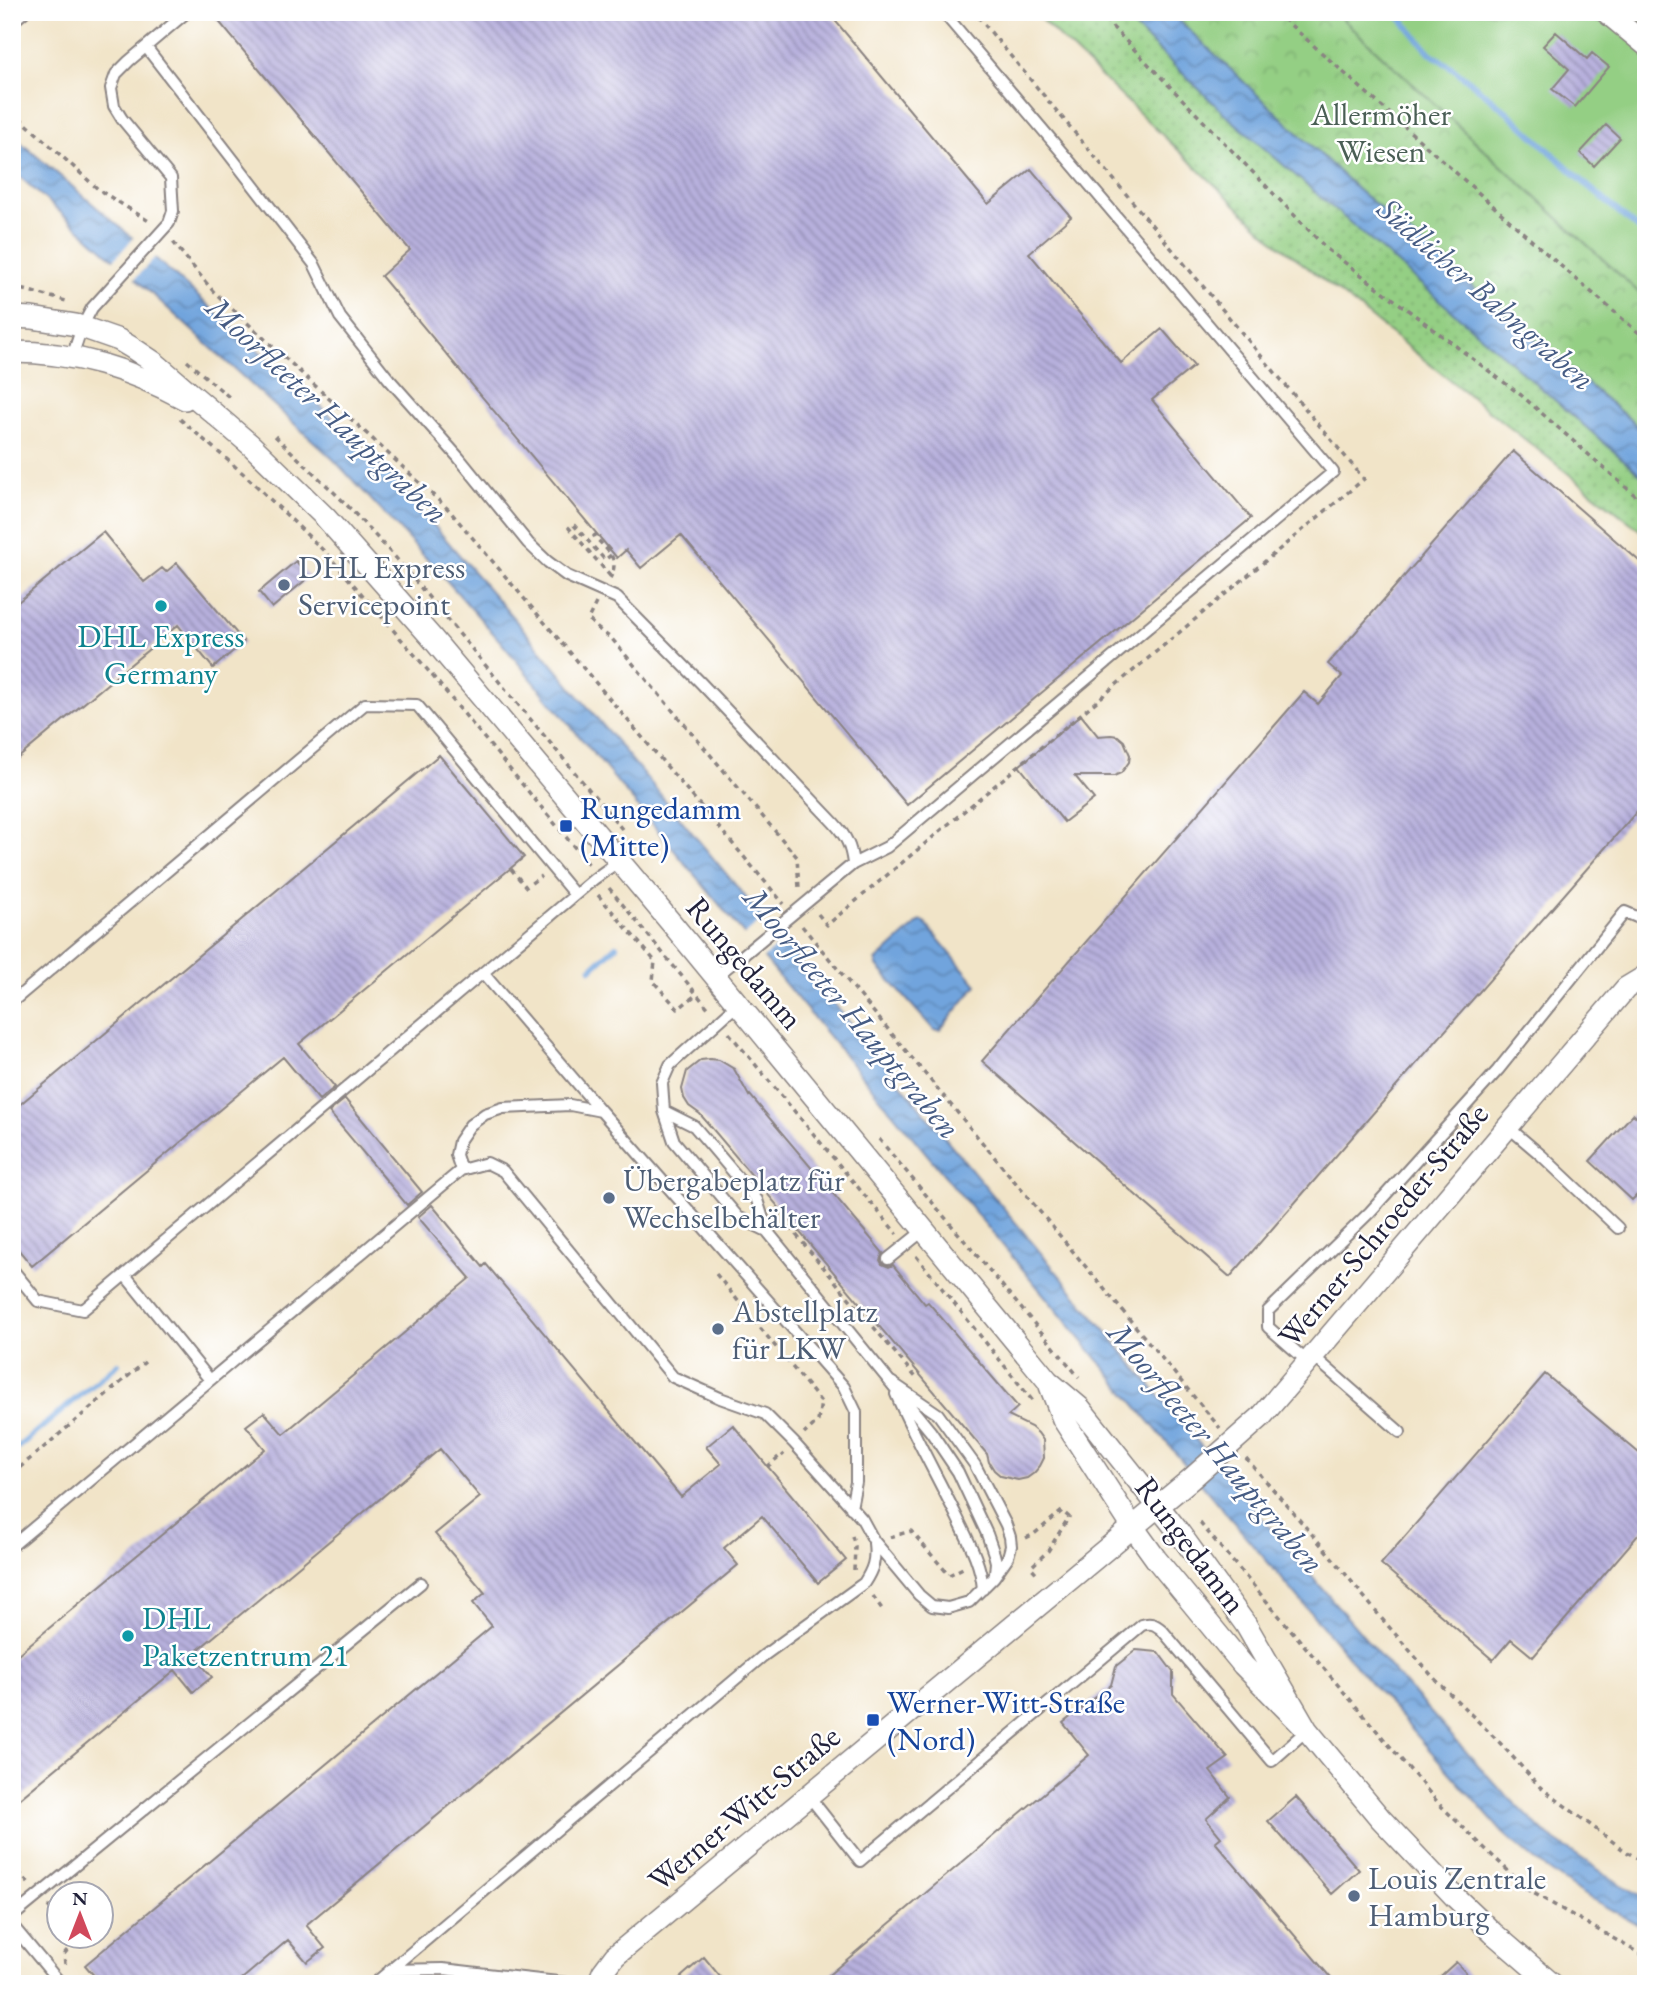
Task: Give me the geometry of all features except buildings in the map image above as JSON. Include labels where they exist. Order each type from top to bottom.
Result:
[{"type":"street","points":[[1606,12],[1646,45]]},
{"type":"street","name":"Rungedamm","points":[[12,317],[50,320],[82,327],[119,340],[155,363],[277,469],[325,517],[432,638],[716,976],[1048,1381],[1080,1408],[1166,1500],[1246,1625],[1307,1730]]},
{"type":"street","name":"Rungedamm","points":[[12,352],[72,357],[126,371],[211,413]]},
{"type":"street","name":"Werner-Schroeder-Straße","points":[[1166,1500],[1261,1417],[1626,988],[1646,976]]},
{"type":"street","name":"Rungedamm","points":[[1048,1381],[1063,1419],[1133,1527],[1243,1665],[1307,1730],[1380,1818],[1455,1897],[1552,1984]]},
{"type":"street","name":"Werner-Witt-Straße","points":[[598,1984],[615,1956],[1166,1500]]},
{"type":"lane","points":[[12,22],[24,12]]},
{"type":"lane","points":[[72,357],[92,308],[169,223],[173,211],[171,178],[122,119],[114,106],[111,88],[117,74],[187,12]]},
{"type":"lane","points":[[716,976],[853,864],[887,847],[1333,472],[943,12]]},
{"type":"lane","points":[[146,47],[314,264],[340,317],[388,378],[459,458],[528,543],[567,576],[617,598],[834,823],[849,843],[853,864]]},
{"type":"lane","points":[[12,1002],[365,704],[417,705],[575,895]]},
{"type":"lane","points":[[12,1269],[38,1301],[83,1310],[575,895],[619,861]]},
{"type":"lane","points":[[1400,1432],[1269,1327],[1269,1311],[1370,1212],[1498,1070],[1625,912],[1646,921]]},
{"type":"lane","points":[[483,973],[844,1387],[856,1412],[856,1482],[851,1508]]},
{"type":"lane","points":[[738,1004],[670,1065],[662,1083],[664,1111],[674,1141],[737,1217],[767,1231]]},
{"type":"lane","points":[[461,1170],[456,1155],[459,1141],[470,1125],[485,1114],[503,1108],[570,1105],[601,1111]]},
{"type":"lane","points":[[664,1111],[694,1126],[757,1200],[767,1231],[931,1432],[958,1472],[987,1534],[996,1562],[994,1577]]},
{"type":"lane","points":[[1508,1127],[1618,1228]]},
{"type":"lane","points":[[12,1546],[461,1170],[486,1163],[503,1171],[673,1377],[765,1414],[862,1519],[874,1541],[919,1595],[932,1606],[947,1608],[969,1601],[994,1577],[1008,1557],[1011,1546],[1006,1525],[975,1465],[937,1414],[891,1382]]},
{"type":"lane","points":[[888,1259],[924,1230]]},
{"type":"lane","points":[[125,1275],[210,1380]]},
{"type":"lane","points":[[891,1382],[912,1431],[978,1562],[983,1589]]},
{"type":"lane","points":[[374,1984],[763,1656],[864,1583],[876,1556],[874,1541]]},
{"type":"lane","points":[[12,1917],[421,1583]]},
{"type":"lane","points":[[808,1796],[860,1861],[1142,1625],[1148,1623],[1162,1630],[1272,1761],[1307,1730]]},
{"type":"lane","points":[[12,1925],[61,1984]]},
{"type":"lane","points":[[390,1970],[443,1969],[576,1984]]},
{"type":"path","points":[[597,534],[594,536],[614,559],[615,569],[588,619],[612,639],[797,857],[799,888],[827,925],[1364,479],[974,12]]},
{"type":"path","points":[[1098,12],[1328,250],[1521,395],[1646,505]]},
{"type":"path","points":[[1276,12],[1646,339]]},
{"type":"path","points":[[12,111],[99,190],[163,230],[213,291],[448,509],[1221,1430]]},
{"type":"path","points":[[171,412],[245,475],[326,553],[421,662],[906,1244],[1037,1407]]},
{"type":"path","points":[[611,555],[605,560],[573,524],[569,528],[611,577]]},
{"type":"path","points":[[510,869],[526,887],[552,867]]},
{"type":"path","points":[[589,884],[655,961],[653,981],[678,1009],[697,994]]},
{"type":"path","points":[[774,1207],[922,1384]]},
{"type":"path","points":[[716,1274],[821,1402],[818,1421],[767,1466]]},
{"type":"path","points":[[12,1474],[145,1362]]},
{"type":"path","points":[[782,1454],[790,1463]]},
{"type":"path","points":[[1243,1455],[1433,1677],[1540,1787],[1625,1851],[1646,1863]]},
{"type":"path","points":[[1166,1500],[1440,1805],[1528,1889],[1646,1957]]},
{"type":"path","points":[[850,1531],[855,1546],[853,1568]]},
{"type":"path","points":[[67,1951],[64,1963],[73,1973]]},
{"type":"green space","points":[[1033,12],[1119,12],[1227,116],[1646,479],[1646,535],[1274,241]]},
{"type":"green space","name":"Allermöher Wiesen","points":[[1170,12],[1335,12],[1646,299],[1646,433],[1357,189]]},
{"type":"green space","points":[[1335,12],[1646,12],[1646,299]]},
{"type":"water","points":[[1119,12],[1170,12],[1357,189],[1646,433],[1646,479],[1227,116]]},
{"type":"water","points":[[12,135],[135,240],[324,409],[394,479],[528,635],[1226,1476],[1394,1672],[1497,1786],[1548,1836],[1646,1898],[1646,1929],[1581,1893],[1532,1858],[1503,1833],[1208,1492],[500,641],[333,459],[12,170]]},
{"type":"water","points":[[923,921],[977,985],[940,1030],[934,1030],[877,966],[876,961]]},
{"type":"pier","points":[[135,236],[157,255],[133,281],[112,262]]},
{"type":"pier","points":[[766,917],[785,939],[761,960],[742,937]]},
{"type":"waterway","points":[[1394,12],[1430,53],[1505,110],[1646,235]]},
{"type":"waterway","points":[[591,969],[616,946]]},
{"type":"waterway","points":[[12,1452],[118,1364]]},
{"type":"place","name":"DHL Express Servicepoint","points":[[284,585]]},
{"type":"place","name":"DHL Express Germany","points":[[161,606]]},
{"type":"place","name":"Rungedamm (Mitte)","points":[[566,826]]},
{"type":"place","name":"Übergabeplatz für Wechselbehälter","points":[[609,1198]]},
{"type":"place","name":"Abstellplatz für LKW","points":[[718,1329]]},
{"type":"place","name":"DHL Paketzentrum 21","points":[[128,1636]]},
{"type":"place","name":"Werner-Witt-Straße (Nord)","points":[[873,1720]]},
{"type":"place","name":"Louis Zentrale Hamburg","points":[[1354,1896]]},
{"type":"water label","name":"Südlicher Bahngraben","points":[[1487,293]]},
{"type":"water label","name":"Moorfleeter Hauptgraben","points":[[328,409]]},
{"type":"water label","name":"Moorfleeter Hauptgraben","points":[[853,1012]]},
{"type":"water label","name":"Moorfleeter Hauptgraben","points":[[1217,1447]]}]
